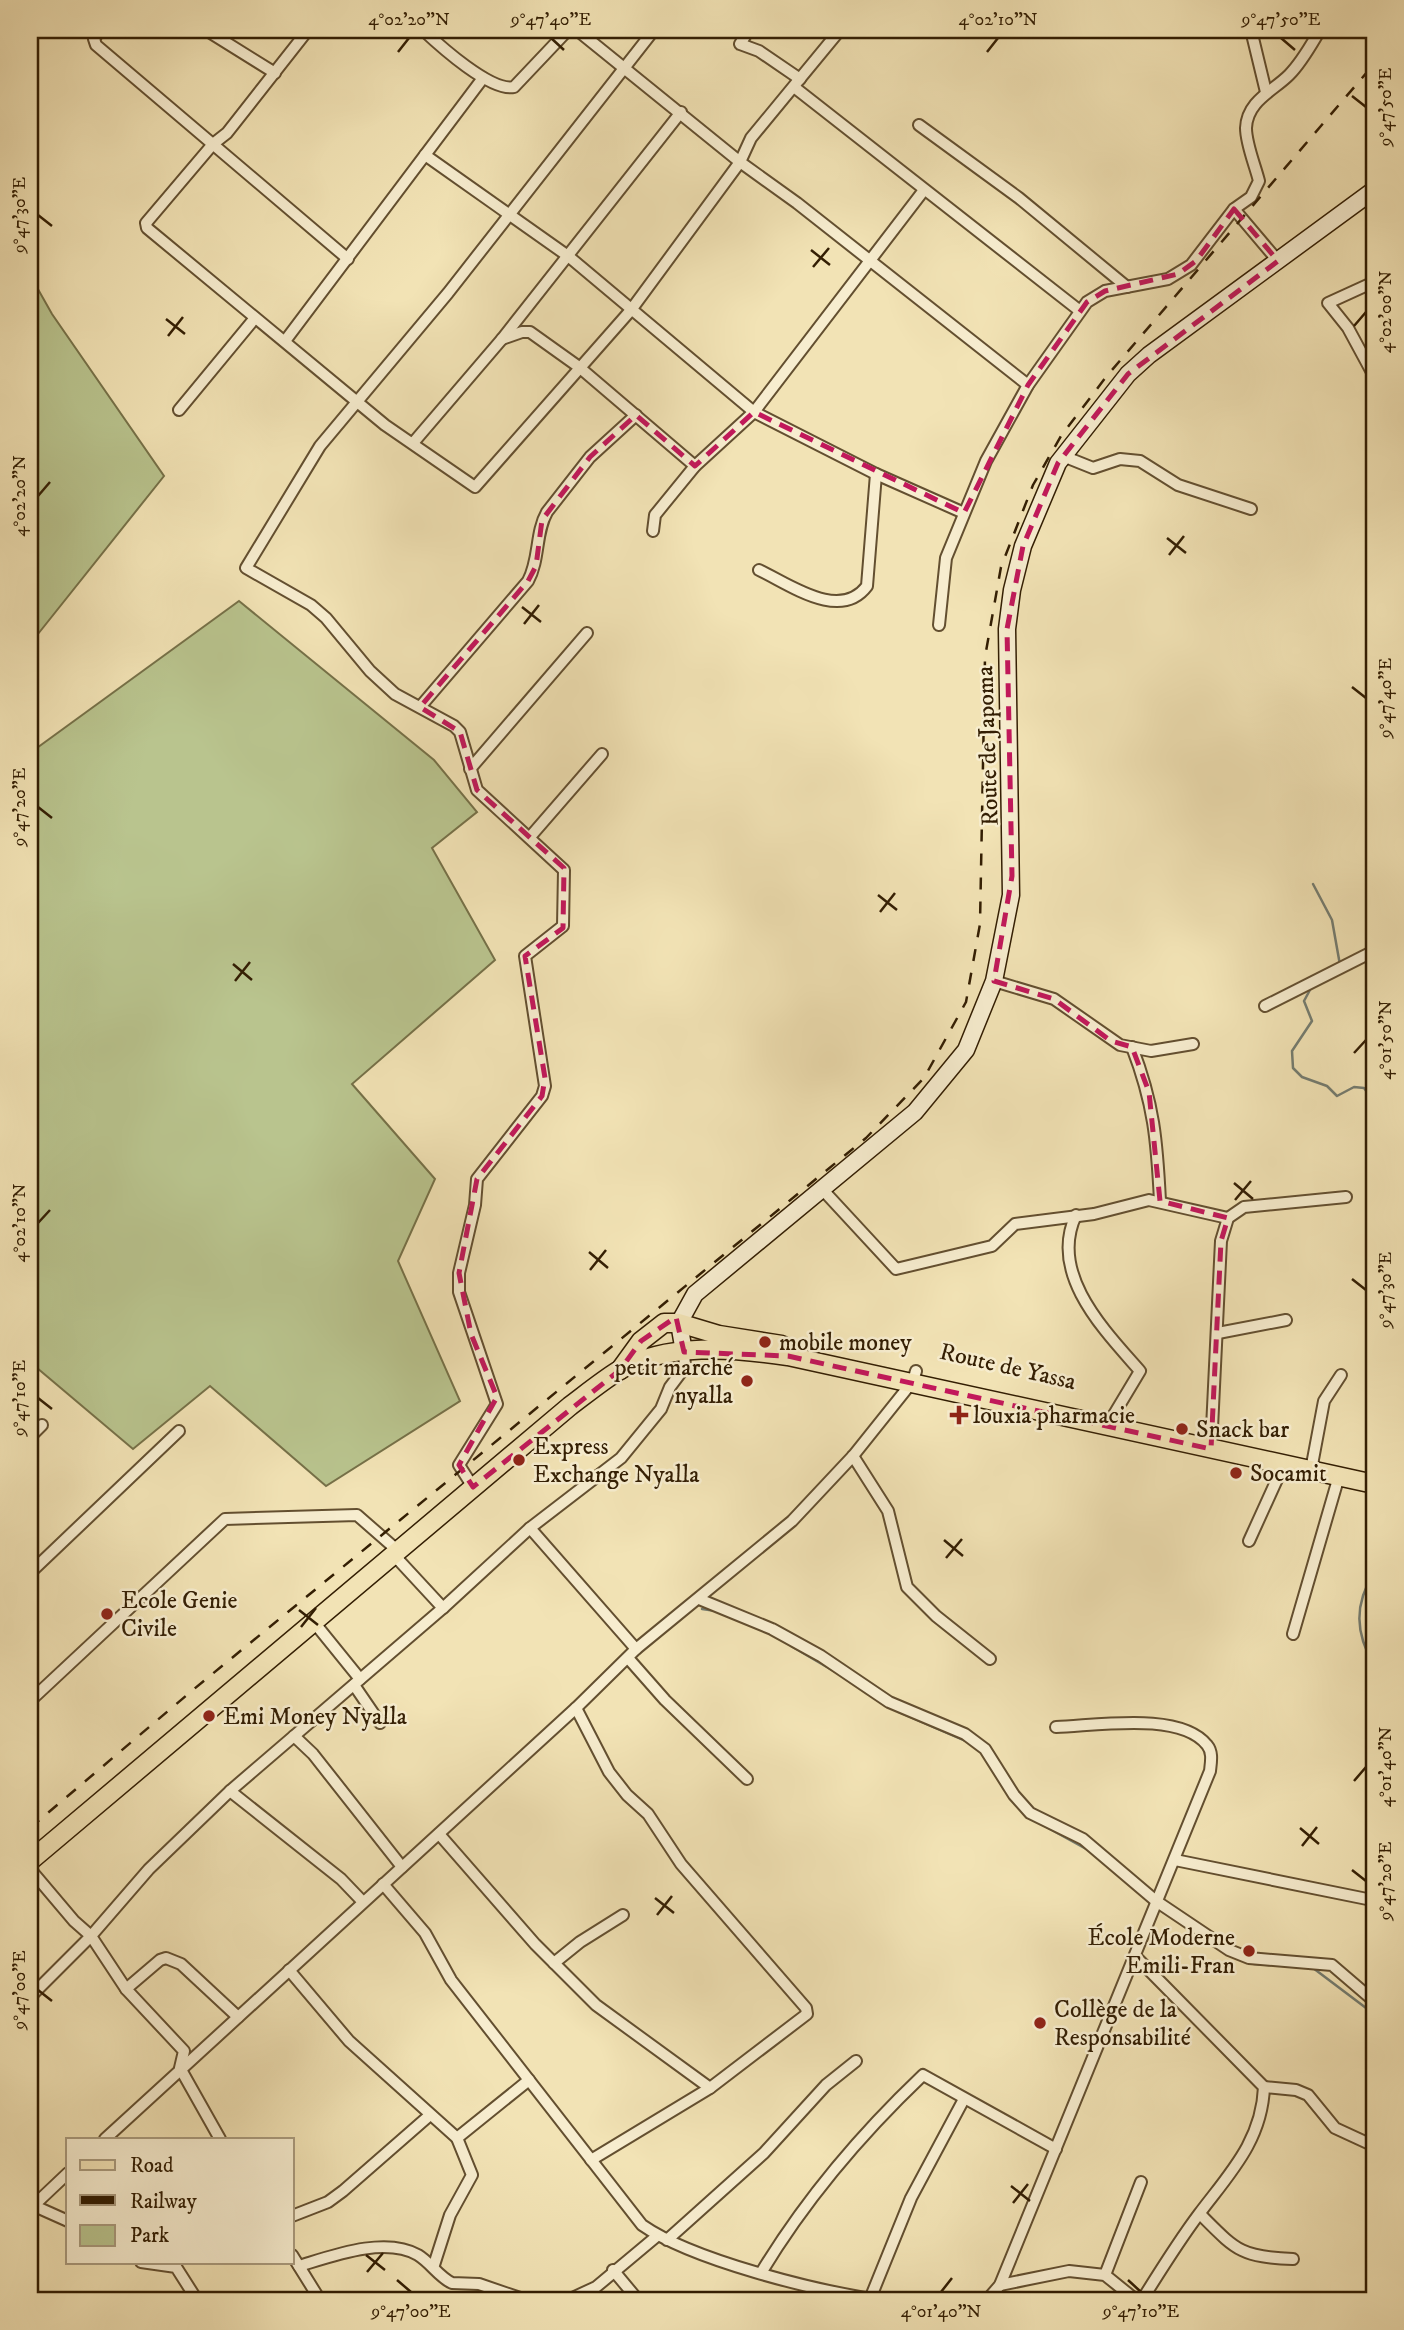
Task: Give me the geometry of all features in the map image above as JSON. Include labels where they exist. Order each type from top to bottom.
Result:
[{"type":"main road","points":[[30,1861],[570,1406],[620,1370],[641,1341],[655,1328],[679,1323],[750,1344]]},
{"type":"main road","points":[[620,1370],[684,1352],[750,1344]]},
{"type":"main road","name":"Route de Yassa","points":[[750,1344],[1114,1416],[1284,1464],[1312,1464],[1339,1476],[1374,1484]]},
{"type":"main road","name":"Route de Yassa","points":[[915,1376],[1213,1444],[1312,1464],[1374,1471]]},
{"type":"street","points":[[100,30],[94,39],[96,45],[348,259]]},
{"type":"street","points":[[207,30],[275,74]]},
{"type":"street","points":[[308,30],[227,133],[213,144],[146,223],[147,228],[385,425],[475,487],[631,310],[740,162],[751,138],[840,30]]},
{"type":"street","points":[[423,30],[483,78],[502,88],[514,87],[568,30]]},
{"type":"street","points":[[577,30],[740,162],[1028,384]]},
{"type":"street","points":[[473,1487],[459,1465],[493,1410],[497,1397],[471,1334],[459,1292],[459,1273],[468,1244],[477,1179],[542,1096],[545,1078],[525,956],[563,926],[564,870],[481,795],[470,769],[460,732],[388,688],[343,640],[333,624],[312,605],[246,568],[320,446],[509,214],[654,30]]},
{"type":"street","points":[[749,30],[740,44],[758,51],[924,190],[1080,312]]},
{"type":"street","points":[[1251,30],[1266,92]]},
{"type":"street","points":[[939,625],[943,569],[986,461],[1028,384],[1080,312],[1098,293],[1168,279],[1191,265],[1234,209],[1251,197],[1259,181],[1246,131],[1249,113],[1266,92],[1288,76],[1301,61],[1320,30]]},
{"type":"street","points":[[285,341],[483,78]]},
{"type":"street","points":[[413,443],[502,339],[681,112]]},
{"type":"street","points":[[919,125],[1019,198],[1127,287]]},
{"type":"street","points":[[425,155],[568,256],[754,412],[876,474],[964,513]]},
{"type":"street","points":[[653,531],[655,516],[695,466],[754,412],[924,190]]},
{"type":"street","name":"Route de Japoma","points":[[679,1323],[695,1294],[928,1098],[966,1050],[994,981],[1012,876],[1007,746],[1007,629],[1012,590],[1023,546],[1045,490],[1063,456],[1135,368],[1374,190]]},
{"type":"street","points":[[1234,209],[1278,261]]},
{"type":"street","points":[[1374,282],[1328,303],[1348,328],[1374,376]]},
{"type":"street","points":[[179,410],[255,318]]},
{"type":"street","points":[[502,339],[530,332],[579,367],[695,466]]},
{"type":"street","points":[[420,707],[528,581],[536,566],[542,520],[547,512],[590,457],[636,415]]},
{"type":"street","points":[[1063,456],[1093,468],[1119,459],[1140,461],[1178,485],[1251,509]]},
{"type":"street","points":[[759,570],[824,600],[845,601],[861,594],[867,586],[876,474]]},
{"type":"street","points":[[470,769],[587,633]]},
{"type":"street","points":[[530,837],[602,754]]},
{"type":"street","points":[[1265,1006],[1374,951]]},
{"type":"street","points":[[994,981],[1054,999],[1111,1041],[1151,1051],[1193,1044]]},
{"type":"street","points":[[1132,1047],[1149,1092],[1158,1157],[1160,1201]]},
{"type":"street","points":[[822,1189],[896,1269],[992,1246],[1015,1223],[1114,1210],[1149,1200],[1228,1218]]},
{"type":"street","points":[[1213,1444],[1221,1241],[1228,1218],[1244,1207],[1346,1197]]},
{"type":"street","points":[[1076,1216],[1069,1254],[1078,1286],[1095,1320],[1140,1371],[1114,1416]]},
{"type":"street","points":[[1218,1333],[1286,1320]]},
{"type":"street","points":[[30,1997],[91,1936],[149,1869],[230,1791],[443,1608],[530,1528],[621,1458],[648,1427],[685,1367],[679,1323]]},
{"type":"street","points":[[1312,1464],[1324,1401],[1341,1374]]},
{"type":"street","points":[[106,2138],[576,1708],[636,1649],[792,1521],[853,1456],[915,1376]]},
{"type":"street","points":[[30,1437],[42,1425]]},
{"type":"street","points":[[30,1573],[179,1431]]},
{"type":"street","points":[[853,1456],[888,1511],[907,1587],[936,1616],[990,1659]]},
{"type":"street","points":[[1249,1541],[1284,1464]]},
{"type":"street","points":[[1293,1634],[1339,1476]]},
{"type":"street","points":[[30,1701],[225,1519],[356,1515],[395,1552],[443,1608]]},
{"type":"street","points":[[530,1528],[636,1649]]},
{"type":"street","points":[[699,1599],[772,1629],[821,1656],[889,1702],[965,1734],[985,1749],[1014,1795],[1030,1813],[1083,1839],[1156,1901],[1230,1950],[1249,1958],[1332,1965],[1374,2001]]},
{"type":"street","points":[[313,1620],[357,1682],[380,1723]]},
{"type":"street","points":[[628,1658],[665,1700],[747,1779]]},
{"type":"street","points":[[576,1708],[609,1772],[627,1795],[648,1814],[681,1864],[806,2008],[803,2020],[710,2088],[591,2160]]},
{"type":"street","points":[[985,2300],[1000,2285],[1136,1957],[1156,1901],[1207,1785],[1211,1753],[1206,1744],[1190,1732],[1170,1724],[1056,1727]]},
{"type":"street","points":[[294,1736],[313,1754],[402,1867]]},
{"type":"street","points":[[230,1791],[341,1879],[363,1902]]},
{"type":"street","points":[[439,1834],[554,1963],[596,2005],[710,2088]]},
{"type":"street","points":[[1175,1860],[1367,1899]]},
{"type":"street","points":[[30,1869],[74,1921],[91,1936],[127,1989],[184,2051],[180,2068],[219,2138]]},
{"type":"street","points":[[383,1884],[425,1933],[451,1980],[642,2225],[662,2238],[761,2273],[874,2300],[911,2198],[964,2099]]},
{"type":"street","points":[[554,1963],[580,1942],[623,1915]]},
{"type":"street","points":[[1136,1957],[1264,2087],[1296,2090],[1308,2095],[1335,2128],[1374,2146]]},
{"type":"street","points":[[127,1989],[160,1960],[166,1958],[181,1964],[238,2017]]},
{"type":"street","points":[[289,1970],[349,2041],[457,2138],[472,2175],[450,2215],[434,2265]]},
{"type":"street","points":[[568,2300],[596,2287],[613,2270],[662,2238],[764,2153],[816,2094],[856,2061]]},
{"type":"street","points":[[761,2273],[791,2224],[813,2196],[891,2106],[923,2076],[1056,2149]]},
{"type":"street","points":[[457,2138],[529,2080]]},
{"type":"street","points":[[1142,2300],[1200,2214],[1245,2155],[1256,2127],[1264,2087]]},
{"type":"street","points":[[294,2215],[328,2202],[343,2191],[430,2115]]},
{"type":"street","points":[[31,2206],[66,2175]]},
{"type":"street","points":[[1105,2275],[1141,2182]]},
{"type":"street","points":[[31,2206],[45,2208],[66,2220]]},
{"type":"street","points":[[1200,2214],[1236,2249],[1247,2255],[1293,2259]]},
{"type":"street","points":[[299,2266],[374,2247],[414,2253],[434,2265],[452,2283],[479,2284],[526,2300]]},
{"type":"street","points":[[294,2258],[320,2300]]},
{"type":"street","points":[[155,2264],[176,2267],[197,2300]]},
{"type":"street","points":[[613,2270],[638,2300]]},
{"type":"street","points":[[1000,2285],[1069,2270],[1105,2275],[1136,2300]]},
{"type":"highlighted area","points":[[1234,209],[1278,261],[1128,374],[1058,463],[1023,546],[1007,629],[1012,876],[994,981],[1054,999],[1111,1041],[1132,1047],[1149,1092],[1160,1201],[1228,1218],[1221,1241],[1211,1449],[788,1356],[684,1352],[676,1317],[641,1341],[620,1370],[473,1487],[459,1465],[497,1397],[471,1334],[459,1273],[477,1179],[542,1096],[545,1078],[525,956],[563,928],[564,868],[477,790],[460,732],[420,707],[528,581],[536,566],[542,520],[590,457],[636,415],[695,466],[754,412],[964,513],[1028,385],[1087,302],[1105,291],[1178,274],[1196,261]]},
{"type":"green space","points":[[30,275],[52,314],[164,476],[30,644]]},
{"type":"green space","points":[[239,601],[434,760],[477,812],[432,848],[495,960],[352,1084],[435,1179],[398,1261],[460,1401],[326,1486],[210,1386],[133,1449],[30,1362],[30,753]]},
{"type":"waterway","points":[[1313,884],[1332,920],[1340,965]]},
{"type":"waterway","points":[[1311,988],[1304,1001],[1312,1021],[1292,1051],[1293,1068],[1302,1077],[1327,1086],[1337,1096],[1354,1087],[1364,1088],[1370,1096],[1374,1115]]},
{"type":"waterway","points":[[1374,1573],[1363,1596],[1359,1619],[1363,1641],[1374,1665]]},
{"type":"waterway","points":[[702,1609],[716,1611]]},
{"type":"waterway","points":[[791,1646],[837,1673]]},
{"type":"waterway","points":[[899,1712],[966,1741]]},
{"type":"waterway","points":[[1030,1818],[1088,1850]]},
{"type":"waterway","points":[[1254,1964],[1269,1965]]},
{"type":"waterway","points":[[1313,1968],[1374,2014]]},
{"type":"railway","points":[[30,1828],[194,1689],[866,1138],[924,1078],[966,1002],[980,924],[985,657],[1001,567],[1033,485],[1061,436],[1106,377],[1374,64]]},
{"type":"place","name":"mobile money","points":[[765,1342]]},
{"type":"place","name":"petit marché nyalla","points":[[747,1381]]},
{"type":"place","name":"louxia pharmacie","points":[[959,1415]]},
{"type":"place","name":"Snack bar","points":[[1182,1429]]},
{"type":"place","name":"Express Exchange Nyalla","points":[[519,1460]]},
{"type":"place","name":"Socamit","points":[[1236,1473]]},
{"type":"place","name":"Ecole Genie Civile","points":[[107,1614]]},
{"type":"place","name":"Emi Money Nyalla","points":[[209,1716]]},
{"type":"place","name":"École Moderne Emili-Fran","points":[[1249,1951]]},
{"type":"place","name":"Collège de la Responsabilité","points":[[1040,2023]]}]
